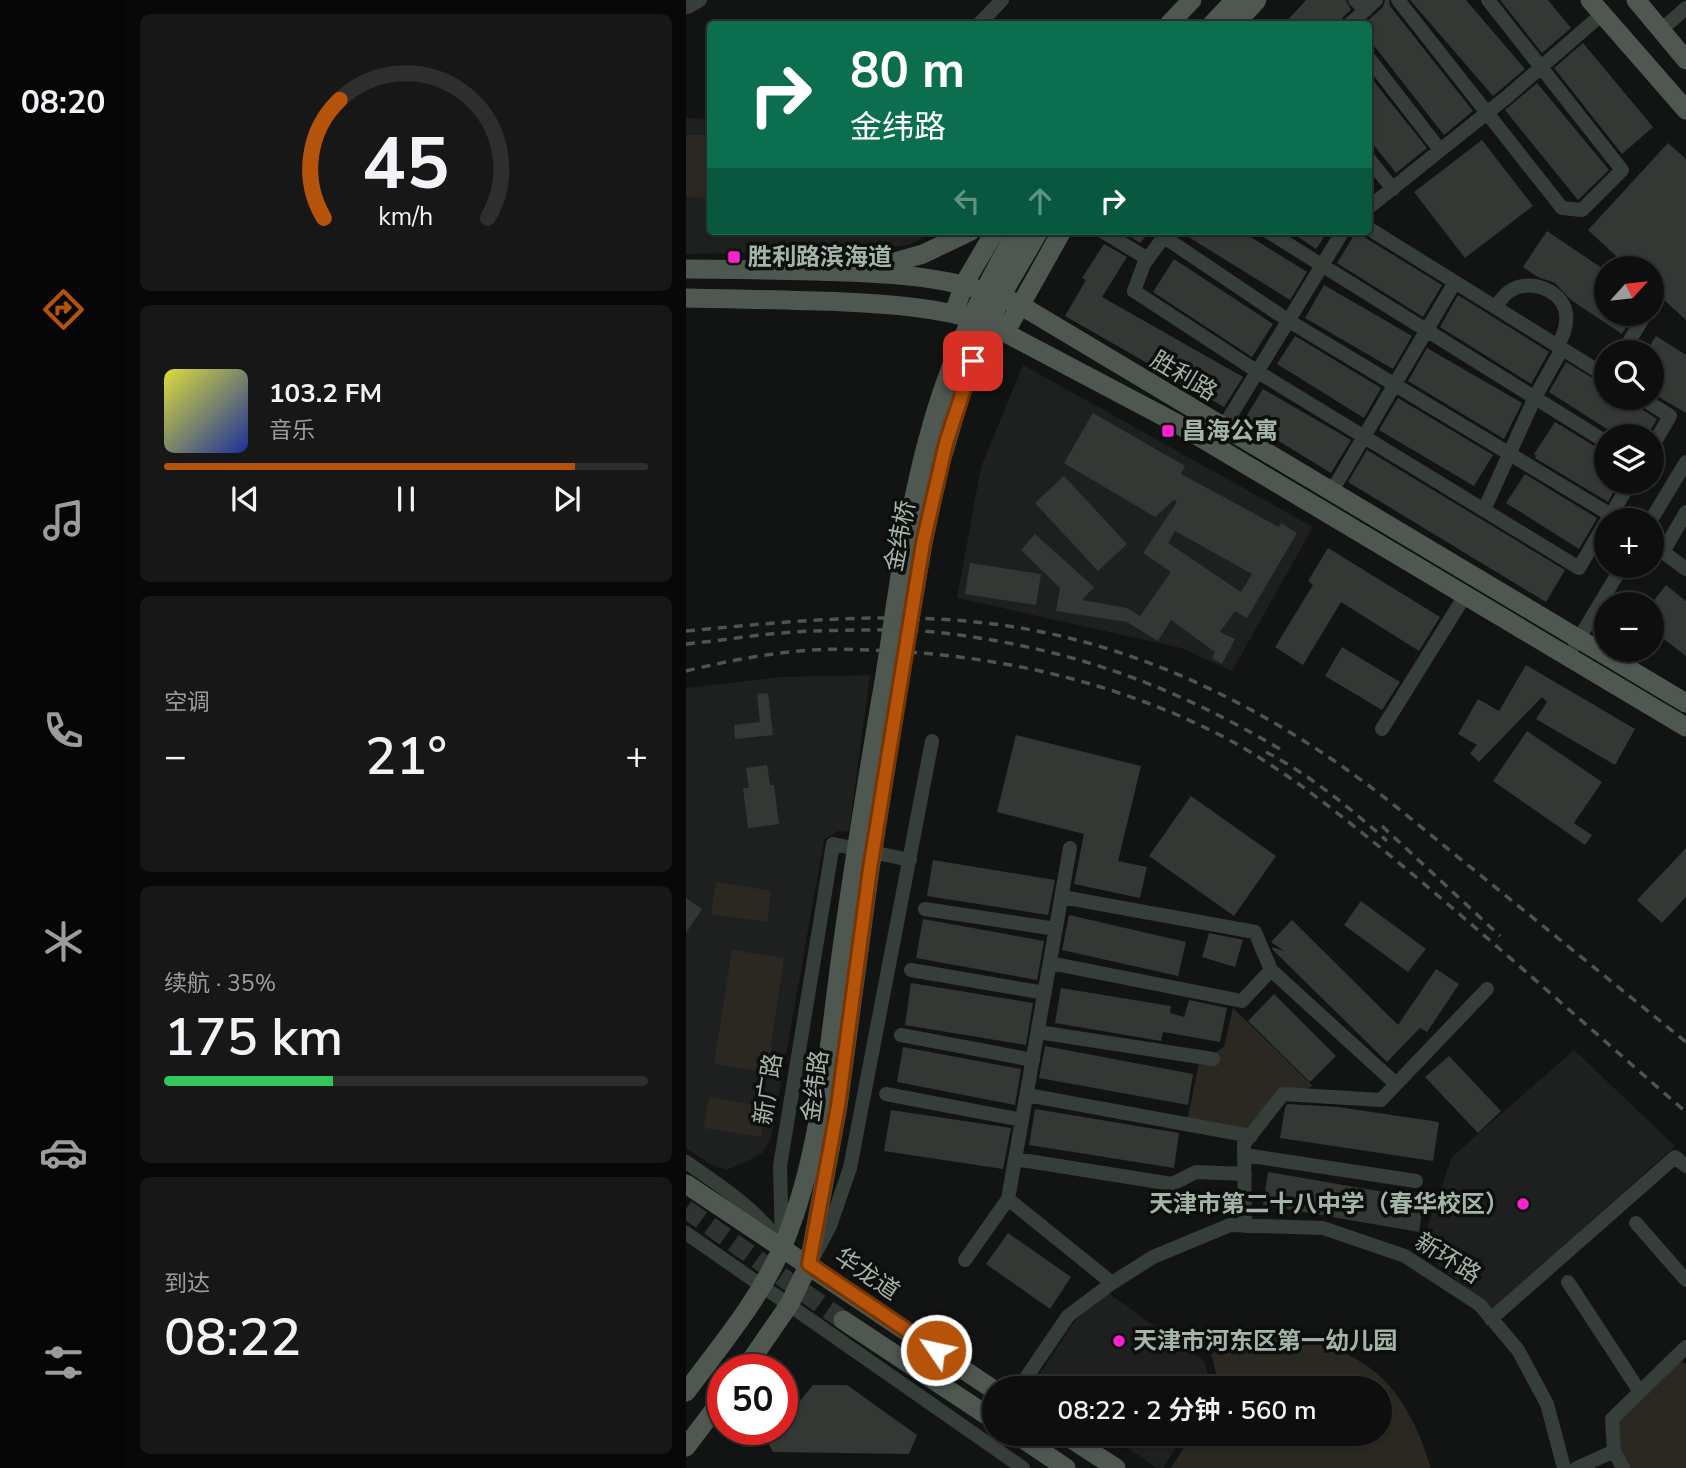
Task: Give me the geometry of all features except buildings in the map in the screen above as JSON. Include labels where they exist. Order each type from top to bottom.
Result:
[{"type":"main road","points":[[1172,21],[1192,0]]},
{"type":"main road","points":[[1189,21],[1208,0]]},
{"type":"main road","points":[[1215,21],[1235,0]]},
{"type":"main road","points":[[1238,21],[1257,0]]},
{"type":"main road","points":[[1636,0],[1686,60]]},
{"type":"main road","points":[[1596,7],[1686,110]]},
{"type":"main road","points":[[852,272],[923,254],[963,235]]},
{"type":"main road","points":[[954,313],[964,284],[993,235]]},
{"type":"main road","name":"金纬桥","points":[[862,868],[906,540],[926,448],[947,379],[968,327],[990,278],[1015,235]]},
{"type":"main road","name":"金纬桥","points":[[862,868],[939,468],[960,396],[984,335],[1013,274],[1037,235]]},
{"type":"main road","points":[[1006,331],[1060,235]]},
{"type":"main road","name":"胜利路","points":[[686,269],[896,274],[964,284],[1020,305],[1332,491],[1573,648],[1686,727]]},
{"type":"main road","name":"胜利路","points":[[686,298],[899,304],[983,321],[1176,423],[1466,594],[1686,703]]},
{"type":"main road","name":"金纬路","points":[[782,1247],[803,1187],[862,868]]},
{"type":"main road","name":"金纬路","points":[[789,1305],[809,1264],[838,1106],[862,868]]},
{"type":"main road","name":"华龙道","points":[[686,1184],[982,1382]]},
{"type":"main road","name":"新广路","points":[[686,1392],[734,1329],[762,1286],[782,1247]]},
{"type":"main road","points":[[755,1354],[789,1305]]},
{"type":"main road","points":[[843,1320],[982,1412]]},
{"type":"main road","points":[[686,1447],[707,1419]]},
{"type":"main road","points":[[1033,1446],[1066,1468]]},
{"type":"main road","points":[[1082,1446],[1116,1468]]},
{"type":"street","points":[[686,6],[700,0]]},
{"type":"street","points":[[982,21],[1002,0]]},
{"type":"street","points":[[1398,0],[1562,208],[1582,210],[1622,170],[1488,0]]},
{"type":"street","points":[[1351,21],[1366,3]]},
{"type":"street","points":[[1372,205],[1542,67],[1596,7]]},
{"type":"street","points":[[1661,30],[1686,8]]},
{"type":"street","points":[[1372,62],[1440,150]]},
{"type":"street","points":[[1372,163],[1393,188]]},
{"type":"street","points":[[1372,230],[1594,368]]},
{"type":"street","points":[[977,260],[982,235]]},
{"type":"street","points":[[1109,235],[1148,259]]},
{"type":"street","points":[[1165,235],[1148,259],[1134,291],[1258,372],[1579,568],[1594,543]]},
{"type":"street","points":[[1167,235],[1289,321],[1509,454],[1594,510]]},
{"type":"street","points":[[1273,235],[1594,434]]},
{"type":"street","points":[[1223,428],[1341,235]]},
{"type":"street","points":[[1332,491],[1455,282]]},
{"type":"street","points":[[1483,510],[1560,347],[1566,325],[1565,308],[1554,295],[1541,287],[1524,285],[1508,292],[1495,307]]},
{"type":"street","points":[[1661,410],[1671,416],[1664,427]]},
{"type":"street","points":[[1658,508],[1686,462]]},
{"type":"street","points":[[1686,512],[1663,552],[1686,569]]},
{"type":"street","points":[[1573,648],[1615,578]]},
{"type":"street","points":[[1382,729],[1466,594]]},
{"type":"street","points":[[809,1264],[831,1226],[850,1168],[932,741]]},
{"type":"street","name":"新广路","points":[[782,1247],[780,1166],[833,844],[910,860]]},
{"type":"street","points":[[965,1260],[1009,1199],[1070,848]]},
{"type":"street","points":[[1062,897],[1255,932],[1271,970],[1396,1084]]},
{"type":"street","points":[[925,909],[1056,929]]},
{"type":"street","points":[[1050,963],[1242,1001],[1271,970]]},
{"type":"street","points":[[911,970],[1045,993]]},
{"type":"street","points":[[1245,1226],[1244,1144],[1283,1094],[1381,1100],[1487,989]]},
{"type":"street","points":[[1038,1032],[1213,1059]]},
{"type":"street","points":[[901,1035],[1033,1060]]},
{"type":"street","points":[[886,1094],[1022,1120]]},
{"type":"street","points":[[1027,1095],[1251,1136]]},
{"type":"street","points":[[1245,1155],[1416,1181]]},
{"type":"street","points":[[1491,1319],[1675,1157],[1686,1167]]},
{"type":"street","points":[[1015,1159],[1172,1184],[1196,1172],[1245,1174]]},
{"type":"street","points":[[686,1162],[750,1208],[768,1225],[782,1247]]},
{"type":"street","points":[[1009,1199],[1112,1283]]},
{"type":"street","points":[[1636,1223],[1686,1280]]},
{"type":"street","name":"新环路","points":[[1026,1376],[1068,1316],[1153,1257],[1230,1225],[1323,1228],[1405,1256],[1480,1305],[1518,1350],[1547,1404],[1564,1468]]},
{"type":"street","points":[[686,1233],[1005,1463],[1023,1468]]},
{"type":"street","points":[[1568,1282],[1640,1392]]},
{"type":"street","points":[[1623,1468],[1614,1451],[1612,1419],[1683,1354]]},
{"type":"street","points":[[1577,1468],[1614,1451]]},
{"type":"shaded area","points":[[686,118],[707,119],[707,235],[929,235],[911,244],[873,251],[686,254]]},
{"type":"shaded area","points":[[686,135],[707,135],[707,198],[686,197]]},
{"type":"shaded area","points":[[1023,365],[1313,527],[1232,671],[1181,648],[957,598],[981,467]]},
{"type":"shaded area","points":[[870,675],[849,832],[838,831],[824,840],[771,1139],[762,1153],[726,1170],[710,1164],[686,1148],[686,688],[781,677]]},
{"type":"shaded area","points":[[716,882],[771,891],[767,922],[711,914]]},
{"type":"shaded area","points":[[732,950],[784,958],[767,1072],[714,1064]]},
{"type":"shaded area","points":[[1233,1008],[1313,1086],[1278,1100],[1250,1133],[1187,1121],[1199,1063],[1224,1047]]},
{"type":"shaded area","name":"天津市第二十八中学（春华校区）","points":[[1574,1050],[1675,1146],[1493,1309],[1419,1250],[1452,1157]]},
{"type":"shaded area","points":[[709,1097],[766,1107],[761,1137],[704,1128]]},
{"type":"shaded area","name":"天津市河东区第一幼儿园","points":[[1107,1292],[1204,1361],[1208,1376],[1038,1376],[1075,1321]]},
{"type":"shaded area","points":[[1276,1337],[1335,1349],[1358,1360],[1380,1376],[1217,1376],[1211,1354],[1251,1338]]},
{"type":"shaded area","points":[[1679,1360],[1686,1364],[1686,1468],[1628,1468],[1606,1423]]},
{"type":"shaded area","points":[[1392,1390],[1421,1438],[1431,1468],[1171,1468],[1185,1446],[1392,1446]]},
{"type":"shaded area","points":[[1124,1446],[1177,1446],[1163,1468],[1157,1468]]},
{"type":"tunnel","points":[[686,1209],[843,1320]]},
{"type":"railway","points":[[686,631],[862,618],[949,620],[993,624],[1081,641],[1167,670],[1208,688],[1288,731],[1364,782],[1686,1042]]},
{"type":"railway","points":[[686,644],[781,633],[865,630],[935,632],[997,641],[1083,661],[1165,690],[1205,708],[1285,752]]},
{"type":"railway","points":[[686,671],[748,658],[811,650],[934,654],[977,659],[1060,676],[1101,687],[1181,717],[1220,735],[1272,766],[1345,819],[1450,906],[1686,1112]]},
{"type":"railway","points":[[1266,752],[1329,793],[1387,841]]},
{"type":"railway","points":[[1382,826],[1500,936]]},
{"type":"place","name":"胜利路滨海道","points":[[734,257]]},
{"type":"place","name":"昌海公寓","points":[[1168,431]]},
{"type":"place","name":"天津市第二十八中学（春华校区）","points":[[1523,1204]]},
{"type":"place","name":"天津市河东区第一幼儿园","points":[[1119,1341]]},
{"type":"route","points":[[936,1350],[809,1264],[838,1106],[870,869],[923,543],[935,483],[958,401],[973,361]]}]
